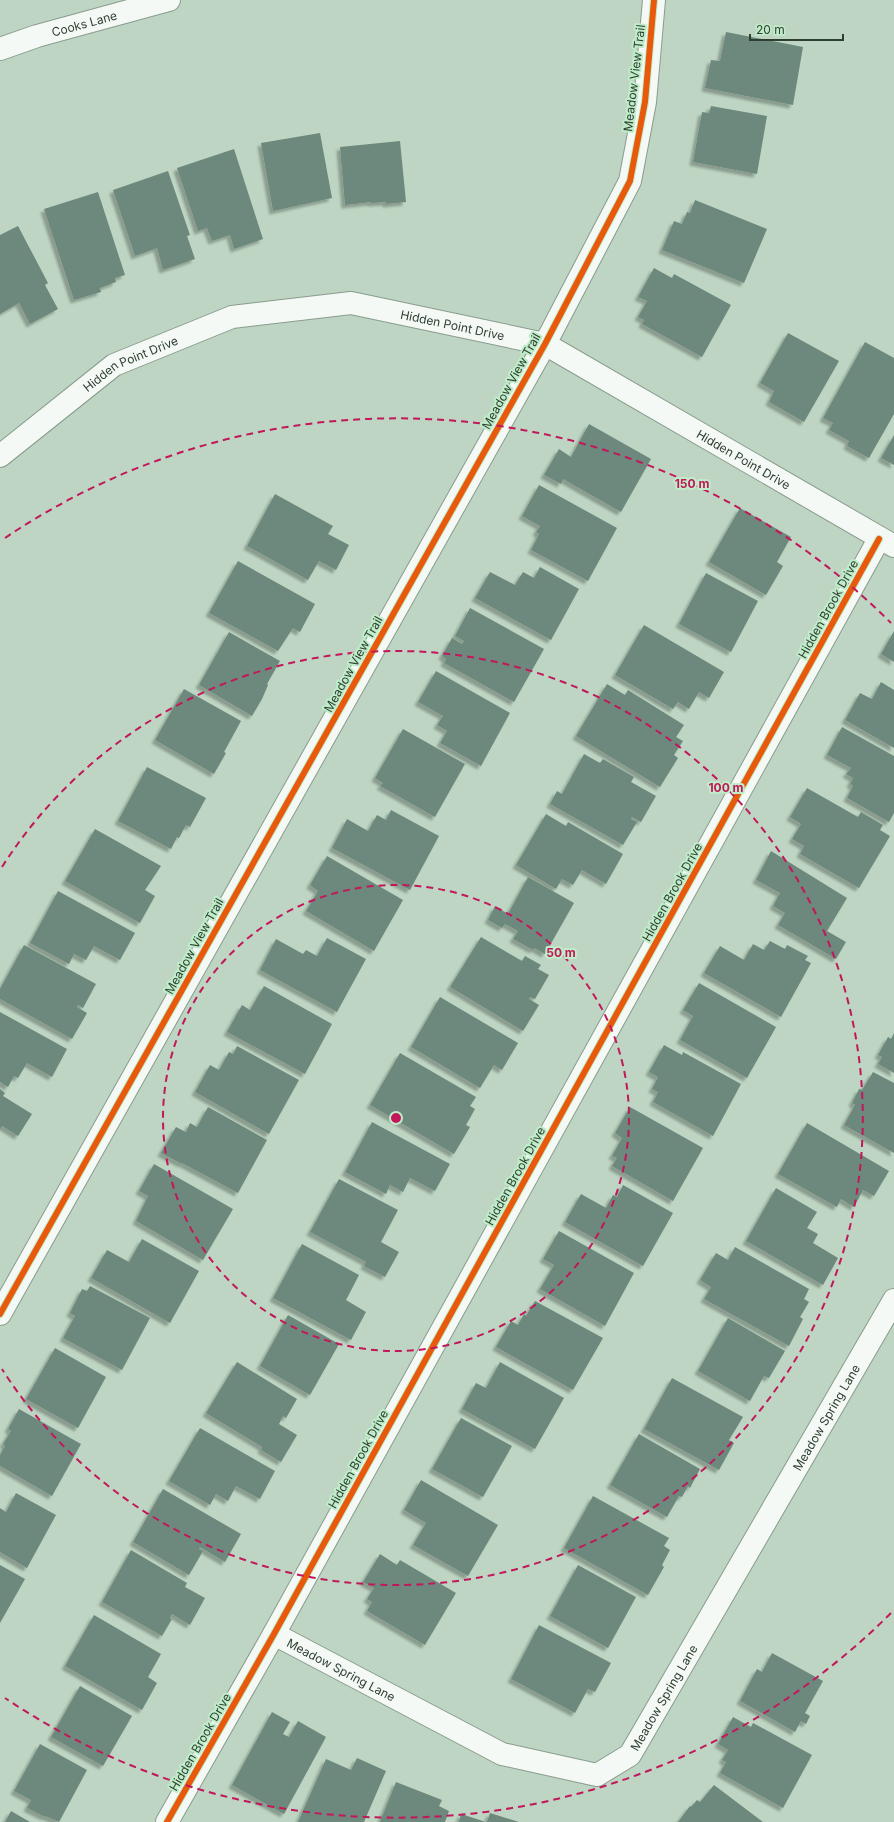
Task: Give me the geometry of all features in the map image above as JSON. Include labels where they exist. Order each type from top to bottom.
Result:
[{"type":"street","name":"Cooks Lane","points":[[0,49],[36,36],[169,0]]},
{"type":"street","name":"Meadow View Trail","points":[[0,1314],[545,344],[630,181],[644,102],[654,0]]},
{"type":"street","name":"Hidden Point Drive","points":[[0,456],[114,365],[232,317],[351,303],[545,344],[887,542]]},
{"type":"street","name":"Hidden Brook Drive","points":[[167,1822],[887,542]]},
{"type":"street","name":"Meadow Spring Lane","points":[[274,1634],[502,1754],[597,1775],[630,1755],[894,1300]]},
{"type":"building","points":[[726,32],[803,47],[793,105],[705,88],[711,60],[720,61]]},
{"type":"building","points":[[711,106],[767,116],[757,174],[693,162],[702,112],[709,113]]},
{"type":"building","points":[[320,133],[332,198],[273,211],[261,143]]},
{"type":"building","points":[[400,141],[406,202],[386,204],[386,202],[371,202],[345,205],[340,147]]},
{"type":"building","points":[[234,149],[263,239],[234,249],[230,235],[212,241],[207,228],[198,231],[177,168]]},
{"type":"building","points":[[168,171],[190,235],[187,236],[195,259],[163,270],[157,248],[135,256],[113,190]]},
{"type":"building","points":[[98,192],[125,275],[115,278],[116,282],[100,288],[101,292],[74,300],[44,209]]},
{"type":"building","points":[[695,200],[767,229],[744,283],[662,250],[674,221],[682,224],[687,212],[690,213]]},
{"type":"building","points":[[18,226],[48,283],[45,285],[58,309],[30,324],[19,303],[0,314],[0,235]]},
{"type":"building","points":[[654,268],[672,278],[674,274],[731,305],[702,357],[642,324],[644,320],[638,317],[647,301],[638,297]]},
{"type":"building","points":[[788,333],[839,361],[804,422],[769,402],[774,391],[760,383]]},
{"type":"building","points":[[865,342],[894,358],[894,414],[869,458],[847,446],[849,441],[829,430],[833,423],[823,418]]},
{"type":"building","points":[[589,424],[651,459],[621,512],[563,479],[561,484],[544,475],[559,449],[571,457]]},
{"type":"building","points":[[894,435],[894,465],[881,458]]},
{"type":"building","points":[[539,485],[617,528],[588,581],[531,550],[539,534],[536,532],[540,526],[522,516]]},
{"type":"building","points":[[275,494],[333,526],[328,534],[349,545],[336,570],[319,561],[308,580],[247,546]]},
{"type":"building","points":[[740,508],[791,537],[777,562],[783,566],[766,595],[709,562]]},
{"type":"building","points":[[238,561],[315,604],[300,632],[293,628],[278,651],[209,613]]},
{"type":"building","points":[[540,567],[579,589],[551,640],[475,598],[490,572],[515,585],[523,572],[534,578]]},
{"type":"building","points":[[706,573],[758,601],[731,652],[679,624]]},
{"type":"building","points":[[470,608],[544,649],[514,702],[444,663],[446,659],[442,656],[452,638],[462,644],[464,641],[455,636]]},
{"type":"building","points":[[644,625],[724,672],[709,698],[699,692],[689,709],[678,702],[673,709],[615,675]]},
{"type":"building","points":[[894,631],[894,662],[881,654]]},
{"type":"building","points":[[229,632],[280,661],[252,716],[199,685]]},
{"type":"building","points":[[436,671],[510,713],[481,766],[440,743],[447,731],[437,725],[443,716],[418,702]]},
{"type":"building","points":[[881,682],[894,690],[894,748],[845,720],[860,693],[872,699]]},
{"type":"building","points":[[607,684],[625,695],[628,690],[684,725],[676,737],[683,741],[674,755],[678,758],[660,787],[576,736]]},
{"type":"building","points":[[184,689],[241,721],[214,774],[155,740]]},
{"type":"building","points":[[842,727],[894,756],[894,813],[889,822],[847,798],[853,786],[850,784],[853,778],[846,774],[851,768],[827,755]]},
{"type":"building","points":[[403,729],[465,764],[435,817],[380,786],[383,783],[375,778]]},
{"type":"building","points":[[584,754],[600,763],[603,759],[634,777],[631,782],[656,796],[641,822],[632,817],[631,819],[637,822],[623,845],[550,804],[557,791],[562,794]]},
{"type":"building","points":[[147,767],[206,798],[190,827],[186,825],[179,838],[177,837],[171,849],[118,821]]},
{"type":"building","points":[[807,788],[858,817],[861,812],[883,825],[880,830],[890,836],[859,888],[800,854],[804,846],[792,839],[801,824],[790,817]]},
{"type":"building","points":[[391,810],[439,836],[410,890],[332,848],[347,819],[368,831],[377,815],[386,820]]},
{"type":"building","points":[[546,814],[566,826],[568,822],[623,854],[606,884],[582,870],[573,885],[562,879],[556,889],[516,865]]},
{"type":"building","points":[[95,829],[161,866],[145,890],[155,896],[140,923],[65,881]]},
{"type":"building","points":[[771,851],[847,898],[827,931],[846,942],[836,959],[778,925],[785,913],[773,906],[780,893],[756,880]]},
{"type":"building","points":[[327,856],[403,900],[374,951],[306,911],[318,891],[310,885]]},
{"type":"building","points":[[528,877],[574,903],[545,954],[534,948],[533,950],[513,939],[518,931],[505,924],[502,928],[488,920],[495,906],[508,914]]},
{"type":"building","points":[[58,891],[135,933],[120,960],[94,946],[86,960],[74,954],[69,964],[30,943]]},
{"type":"building","points":[[481,937],[522,961],[525,956],[541,965],[538,969],[549,975],[535,999],[530,997],[529,999],[539,1005],[523,1031],[450,987]]},
{"type":"building","points":[[327,938],[366,959],[337,1012],[260,970],[276,939],[303,954],[306,950],[317,956]]},
{"type":"building","points":[[770,941],[785,949],[787,945],[808,956],[805,960],[811,963],[781,1017],[704,973],[720,946],[744,960],[753,944],[764,950]]},
{"type":"building","points":[[24,945],[96,984],[83,1008],[78,1005],[77,1007],[87,1013],[72,1039],[0,999],[0,989]]},
{"type":"building","points":[[699,983],[776,1027],[747,1078],[680,1040],[693,1016],[683,1010]]},
{"type":"building","points":[[264,986],[332,1024],[305,1074],[227,1032],[242,1005],[250,1010]]},
{"type":"building","points":[[440,997],[518,1043],[502,1070],[494,1065],[480,1088],[411,1047]]},
{"type":"building","points":[[0,1012],[67,1049],[52,1077],[27,1063],[18,1078],[14,1076],[8,1087],[0,1082]]},
{"type":"building","points":[[894,1033],[894,1073],[878,1064],[882,1057],[878,1055],[888,1037],[891,1039]]},
{"type":"building","points":[[664,1045],[682,1055],[683,1052],[741,1084],[713,1136],[653,1102],[658,1092],[652,1089],[658,1077],[649,1072]]},
{"type":"building","points":[[237,1046],[299,1080],[269,1134],[195,1092],[210,1065],[219,1070],[229,1052],[233,1054]]},
{"type":"building","points":[[400,1053],[476,1097],[470,1106],[475,1109],[466,1125],[470,1127],[454,1154],[370,1105]]},
{"type":"building","points":[[873,1072],[894,1083],[894,1153],[844,1125],[855,1105],[852,1103],[859,1089],[862,1090]]},
{"type":"building","points":[[0,1089],[5,1093],[3,1096],[32,1114],[18,1136],[2,1126],[0,1130]]},
{"type":"building","points":[[208,1107],[267,1140],[238,1193],[161,1153],[176,1127],[186,1132],[190,1123],[197,1127]]},
{"type":"building","points":[[630,1107],[703,1148],[673,1201],[612,1166],[617,1158],[612,1156],[622,1138],[615,1133]]},
{"type":"building","points":[[372,1122],[450,1164],[435,1191],[410,1178],[403,1192],[390,1185],[386,1194],[345,1172]]},
{"type":"building","points":[[807,1123],[889,1171],[874,1196],[863,1190],[854,1207],[841,1199],[837,1207],[778,1174]]},
{"type":"building","points":[[154,1164],[233,1209],[203,1260],[136,1221],[148,1196],[139,1191]]},
{"type":"building","points":[[339,1179],[398,1210],[381,1242],[399,1252],[385,1277],[364,1266],[366,1262],[310,1232]]},
{"type":"building","points":[[623,1185],[673,1213],[643,1266],[565,1222],[581,1194],[606,1208],[613,1195],[617,1197]]},
{"type":"building","points":[[776,1188],[817,1212],[807,1228],[818,1234],[813,1243],[838,1258],[823,1285],[746,1241]]},
{"type":"building","points":[[559,1231],[634,1273],[605,1326],[540,1289],[554,1265],[543,1259]]},
{"type":"building","points":[[142,1239],[199,1271],[170,1323],[91,1278],[107,1250],[129,1262]]},
{"type":"building","points":[[302,1244],[359,1275],[346,1300],[366,1312],[351,1340],[273,1298]]},
{"type":"building","points":[[735,1247],[809,1289],[804,1299],[809,1302],[800,1317],[803,1319],[789,1346],[704,1299],[711,1287],[700,1280],[716,1253],[728,1260]]},
{"type":"building","points":[[90,1286],[150,1318],[122,1370],[63,1338],[75,1316],[70,1313],[82,1289],[87,1291]]},
{"type":"building","points":[[535,1301],[603,1338],[573,1390],[496,1347],[511,1321],[518,1325],[524,1314],[526,1316]]},
{"type":"building","points":[[288,1315],[339,1344],[310,1395],[260,1366]]},
{"type":"building","points":[[728,1318],[785,1351],[769,1378],[764,1376],[750,1401],[698,1371]]},
{"type":"building","points":[[55,1348],[106,1377],[78,1428],[26,1399]]},
{"type":"building","points":[[237,1362],[297,1399],[286,1418],[283,1416],[279,1424],[297,1435],[281,1462],[261,1450],[262,1447],[206,1413]]},
{"type":"building","points":[[500,1362],[564,1398],[535,1449],[462,1409],[476,1383],[486,1388]]},
{"type":"building","points":[[672,1378],[743,1417],[729,1440],[734,1443],[719,1470],[644,1429]]},
{"type":"building","points":[[19,1409],[81,1444],[52,1496],[0,1466],[0,1455],[5,1446],[3,1444],[11,1431],[8,1429]]},
{"type":"building","points":[[461,1418],[512,1446],[483,1497],[432,1469]]},
{"type":"building","points":[[200,1428],[275,1471],[260,1499],[236,1486],[228,1501],[216,1494],[210,1505],[169,1481]]},
{"type":"building","points":[[639,1434],[700,1469],[690,1488],[688,1486],[682,1497],[679,1496],[667,1517],[610,1485]]},
{"type":"building","points":[[421,1480],[498,1525],[468,1576],[413,1545],[426,1523],[404,1510]]},
{"type":"building","points":[[163,1489],[241,1534],[225,1562],[200,1547],[199,1549],[203,1551],[189,1575],[133,1542]]},
{"type":"building","points":[[16,1493],[56,1515],[27,1568],[0,1552],[0,1508],[6,1512]]},
{"type":"building","points":[[593,1496],[669,1538],[664,1546],[670,1550],[662,1565],[664,1567],[648,1595],[564,1548]]},
{"type":"building","points":[[131,1550],[187,1583],[185,1587],[205,1598],[190,1625],[172,1614],[170,1618],[172,1619],[162,1636],[102,1602]]},
{"type":"building","points":[[380,1554],[397,1565],[400,1560],[456,1593],[425,1645],[367,1611],[372,1602],[367,1599],[374,1588],[363,1582]]},
{"type":"building","points":[[0,1565],[25,1579],[0,1623]]},
{"type":"building","points":[[578,1565],[636,1597],[608,1648],[550,1616]]},
{"type":"building","points":[[94,1615],[161,1654],[148,1677],[157,1683],[142,1710],[65,1666]]},
{"type":"building","points":[[539,1625],[611,1663],[595,1692],[588,1689],[575,1713],[511,1679]]},
{"type":"building","points":[[772,1653],[823,1681],[805,1713],[810,1716],[806,1724],[801,1721],[795,1732],[740,1701],[757,1669],[762,1672]]},
{"type":"building","points":[[80,1686],[132,1716],[103,1766],[51,1737]]},
{"type":"building","points":[[272,1712],[290,1722],[283,1734],[289,1737],[298,1721],[326,1737],[284,1814],[232,1785]]},
{"type":"building","points":[[733,1717],[751,1727],[753,1723],[812,1755],[783,1808],[720,1773],[726,1762],[722,1760],[728,1750],[718,1744]]},
{"type":"building","points":[[40,1744],[87,1770],[59,1822],[27,1808],[31,1800],[14,1791]]},
{"type":"building","points":[[357,1758],[386,1771],[364,1822],[298,1822],[326,1759],[351,1770]]},
{"type":"building","points":[[396,1782],[442,1800],[439,1806],[449,1811],[445,1822],[380,1822]]},
{"type":"building","points":[[714,1785],[763,1822],[678,1822],[690,1806],[691,1807],[697,1800],[700,1802]]},
{"type":"building","points":[[11,1811],[30,1822],[5,1822]]},
{"type":"building","points":[[490,1813],[519,1822],[487,1822]]},
{"type":"building","points":[[461,1814],[486,1822],[459,1822]]},
{"type":"cycle path","points":[[0,1314],[545,344],[630,181],[645,102],[654,0]]},
{"type":"cycle path","points":[[167,1822],[274,1634],[879,539]]}]
